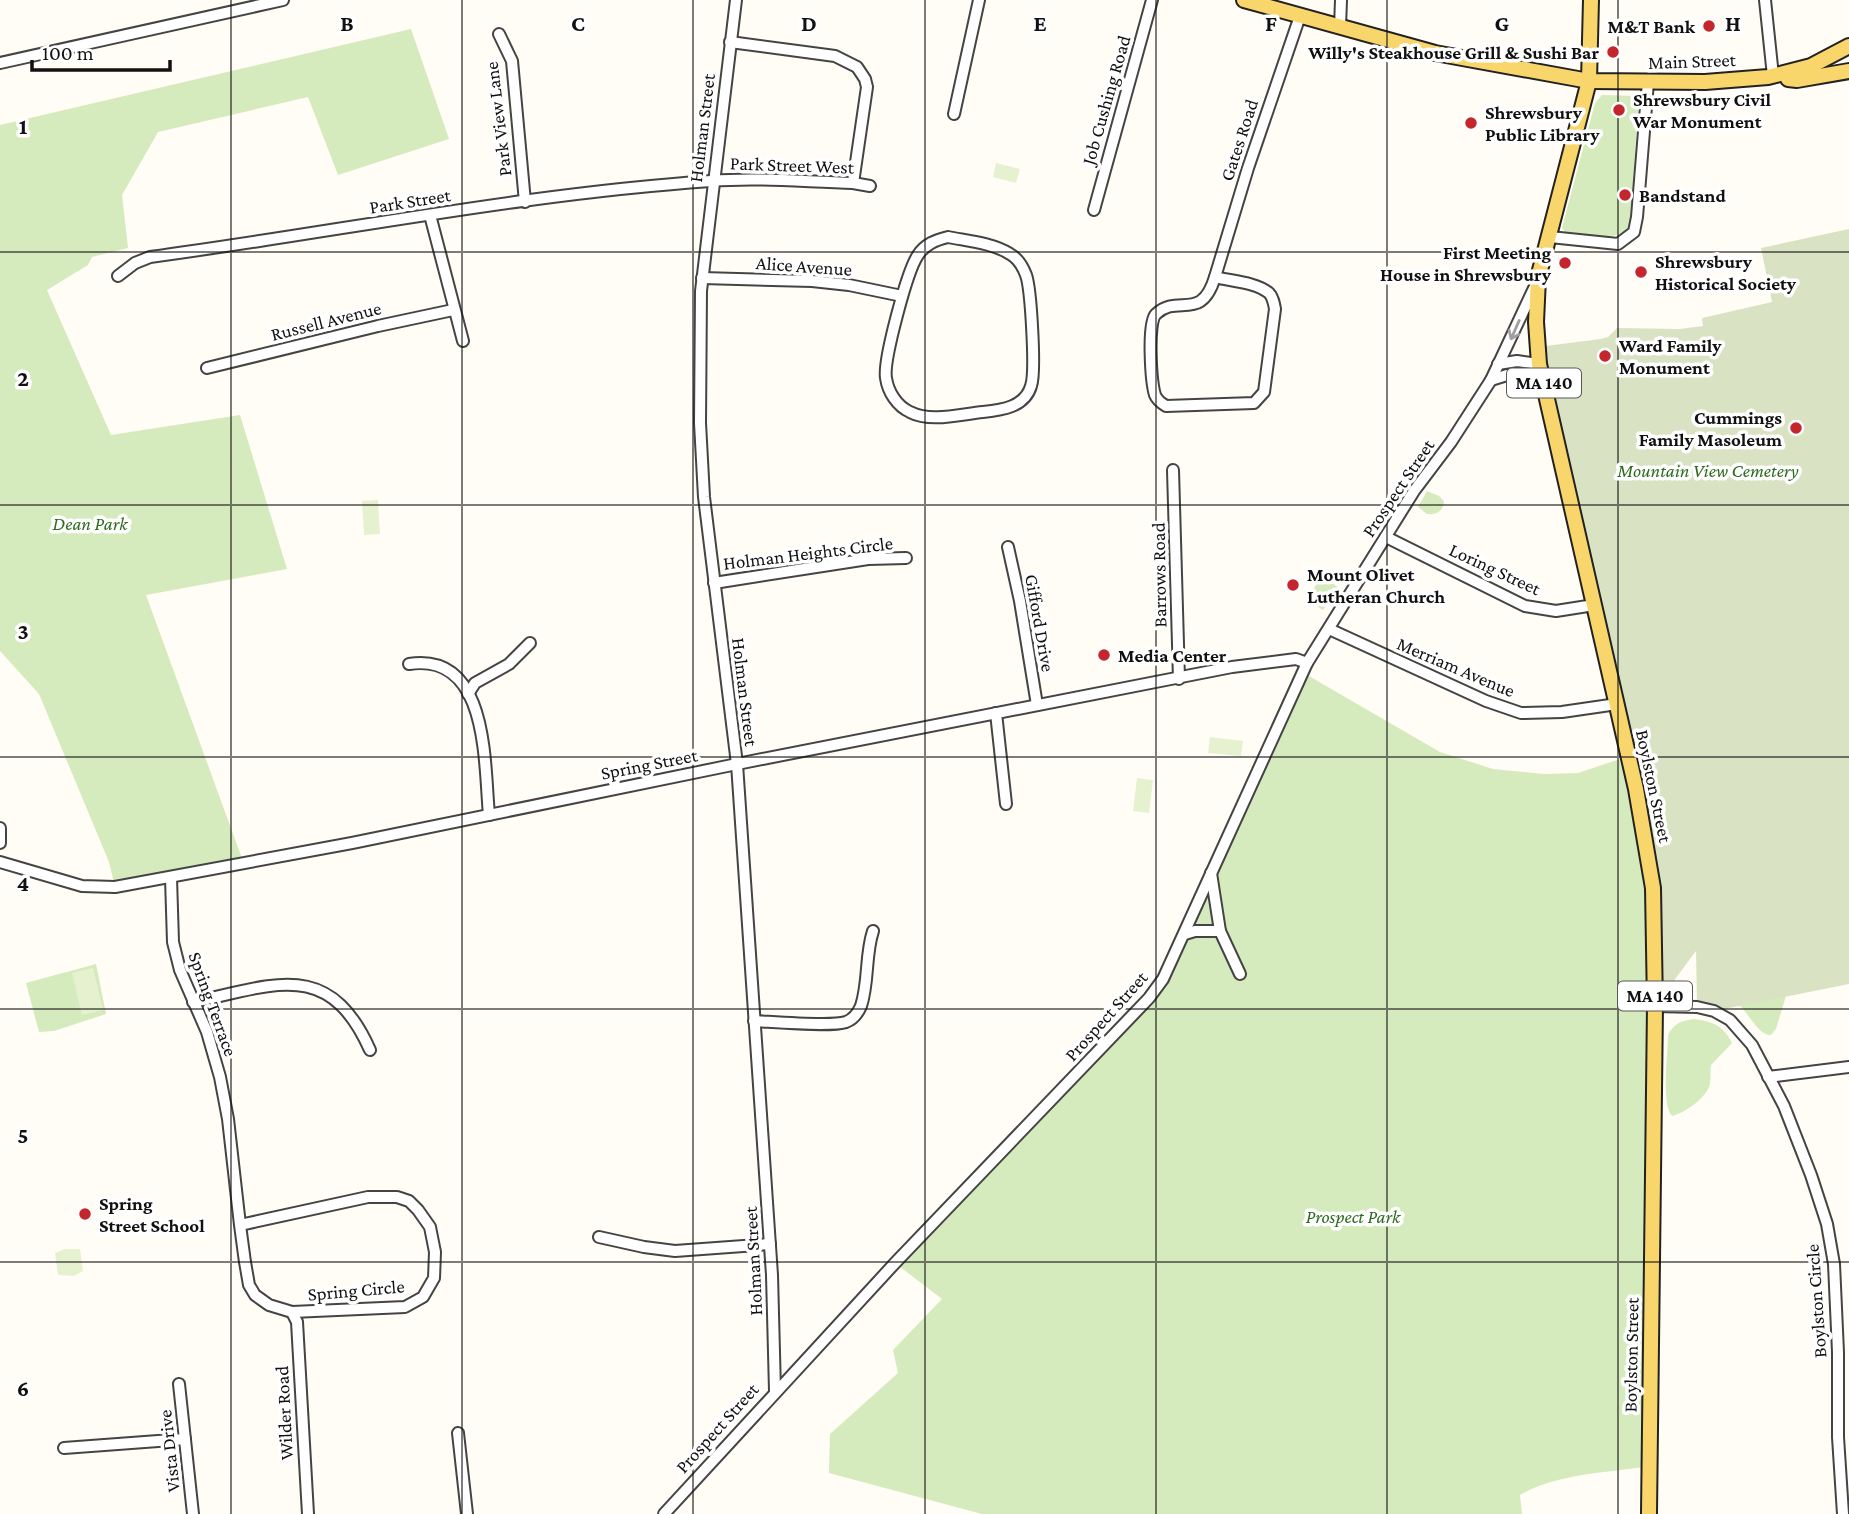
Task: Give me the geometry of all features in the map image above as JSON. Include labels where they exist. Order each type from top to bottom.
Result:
[{"type":"main road","name":"Main Street","points":[[1244,0],[1435,53],[1590,82],[1705,82],[1773,76],[1848,52]]},
{"type":"main road","name":"MA 140","points":[[1590,82],[1591,0]]},
{"type":"main road","name":"Main Street","points":[[1773,76],[1797,80],[1849,71]]},
{"type":"main road","name":"Boylston Street","points":[[1590,82],[1538,278],[1536,322],[1541,370],[1636,789],[1653,888],[1655,1006],[1649,1514]]},
{"type":"street","points":[[0,63],[283,0]]},
{"type":"street","name":"Holman Street","points":[[736,0],[702,278],[700,423],[704,497],[737,764],[770,1244],[775,1391]]},
{"type":"street","points":[[954,114],[979,0]]},
{"type":"street","name":"Job Cushing Road","points":[[1094,210],[1153,0]]},
{"type":"street","points":[[1340,27],[1341,0]]},
{"type":"street","points":[[1765,0],[1773,76]]},
{"type":"street","name":"Gates Road","points":[[1214,277],[1259,288],[1273,299],[1275,309],[1264,392],[1254,403],[1166,406],[1159,402],[1154,392],[1150,336],[1152,317],[1168,308],[1200,302],[1210,293],[1214,277],[1249,165],[1300,16]]},
{"type":"street","name":"Park View Lane","points":[[499,34],[512,61],[525,202]]},
{"type":"street","points":[[730,41],[835,56],[845,59],[862,73],[867,87],[853,183]]},
{"type":"street","points":[[1550,237],[1618,244],[1634,232],[1648,82]]},
{"type":"street","name":"Park Street","points":[[118,276],[135,263],[149,257],[525,202],[713,181]]},
{"type":"street","name":"Park Street West","points":[[713,181],[853,183],[870,186]]},
{"type":"street","points":[[430,215],[463,341]]},
{"type":"street","points":[[948,237],[1010,254],[1026,275],[1034,360],[1032,383],[1026,396],[1007,409],[939,416],[916,415],[902,407],[890,391],[886,371],[902,296],[917,256],[935,240],[948,237]]},
{"type":"street","name":"Alice Avenue","points":[[702,278],[812,281],[849,285],[902,296]]},
{"type":"street","name":"Prospect Street","points":[[664,1514],[775,1391],[1149,998],[1163,979],[1307,663],[1414,491],[1451,442],[1491,380],[1538,278]]},
{"type":"street","name":"Russell Avenue","points":[[207,368],[453,310]]},
{"type":"street","points":[[1498,364],[1517,361],[1541,370]]},
{"type":"street","points":[[1491,380],[1541,370]]},
{"type":"street","name":"Barrows Road","points":[[1173,470],[1179,679]]},
{"type":"street","name":"Loring Street","points":[[1386,537],[1525,606],[1556,611],[1594,605]]},
{"type":"street","name":"Gifford Drive","points":[[1008,548],[1020,601],[1037,705]]},
{"type":"street","name":"Holman Heights Circle","points":[[714,583],[868,559],[906,558]]},
{"type":"street","name":"Merriam Avenue","points":[[1329,629],[1486,701],[1521,713],[1545,714],[1617,705]]},
{"type":"street","points":[[468,694],[475,683],[509,664],[530,643]]},
{"type":"street","name":"Spring Street","points":[[0,862],[50,878],[92,887],[116,887],[1256,663],[1296,659],[1307,663]]},
{"type":"street","points":[[409,663],[433,663],[446,667],[460,680],[468,694],[478,718],[489,815]]},
{"type":"street","points":[[996,713],[1006,804]]},
{"type":"street","points":[[0,828],[0,844]]},
{"type":"street","points":[[1211,873],[1220,931],[1240,974]]},
{"type":"street","name":"Spring Terrace","points":[[171,878],[173,942],[180,970],[207,1032],[220,1077],[228,1119],[240,1224]]},
{"type":"street","points":[[754,1021],[834,1023],[848,1021],[856,1015],[861,1005],[868,946],[873,931]]},
{"type":"street","points":[[1185,934],[1195,931],[1220,931]]},
{"type":"street","points":[[193,1002],[284,984],[303,985],[326,994],[341,1004],[359,1026],[370,1050]]},
{"type":"street","name":"Boylston Circle","points":[[1655,1006],[1698,1007],[1725,1016],[1752,1045],[1783,1106],[1827,1224],[1834,1264],[1838,1437],[1843,1514]]},
{"type":"street","points":[[1768,1077],[1849,1067]]},
{"type":"street","name":"Spring Circle","points":[[368,1197],[397,1197],[409,1202],[427,1221],[436,1268],[430,1288],[418,1301],[405,1307],[292,1312],[269,1305],[255,1296],[249,1285],[240,1224],[368,1197]]},
{"type":"street","points":[[599,1237],[670,1250],[770,1244]]},
{"type":"street","name":"Wilder Road","points":[[292,1312],[297,1322],[307,1514]]},
{"type":"street","points":[[775,1360],[787,1363],[795,1370]]},
{"type":"street","name":"Vista Drive","points":[[179,1384],[194,1514]]},
{"type":"street","points":[[458,1433],[467,1514]]},
{"type":"street","points":[[64,1448],[185,1439]]},
{"type":"green space","name":"Dean Park","points":[[411,29],[449,139],[338,175],[308,97],[158,132],[122,195],[128,248],[92,257],[88,265],[47,290],[111,435],[240,415],[287,569],[146,595],[244,864],[115,887],[109,862],[39,694],[0,651],[0,125]]},
{"type":"green space","points":[[1602,95],[1639,96],[1630,226],[1609,237],[1566,233],[1562,228],[1595,103]]},
{"type":"green space","points":[[996,163],[1020,169],[1016,183],[993,177]]},
{"type":"green space","name":"Mountain View Cemetery","points":[[1849,229],[1849,984],[1714,1011],[1697,1007],[1696,951],[1655,1006],[1653,888],[1537,347],[1601,339],[1608,337],[1617,328],[1679,329],[1703,326],[1702,318],[1772,302],[1761,248]]},
{"type":"green space","points":[[1427,491],[1444,501],[1441,510],[1436,513],[1427,514],[1418,507]]},
{"type":"green space","points":[[378,500],[380,534],[364,535],[362,501]]},
{"type":"green space","points":[[1322,577],[1338,587],[1323,610],[1306,599]]},
{"type":"green space","name":"Prospect Park","points":[[1302,672],[1440,752],[1493,769],[1544,774],[1578,773],[1629,756],[1648,853],[1650,1466],[1566,1478],[1534,1488],[1520,1495],[1522,1514],[982,1514],[829,1473],[830,1434],[898,1373],[893,1350],[942,1299],[895,1263],[1149,998]]},
{"type":"green space","points":[[1210,737],[1243,741],[1241,756],[1208,753]]},
{"type":"green space","points":[[1137,778],[1153,780],[1149,813],[1133,811]]},
{"type":"green space","points":[[96,964],[106,1014],[54,1031],[39,1032],[26,983]]},
{"type":"green space","points":[[93,968],[103,1010],[82,1015],[72,973]]},
{"type":"green space","points":[[1788,989],[1776,1029],[1771,1035],[1762,1032],[1736,1002]]},
{"type":"green space","points":[[1694,1019],[1717,1025],[1732,1043],[1711,1065],[1710,1083],[1701,1099],[1672,1116],[1666,1090],[1668,1035],[1678,1023]]},
{"type":"green space","points":[[65,1249],[80,1249],[83,1271],[74,1276],[58,1275],[55,1253]]},
{"type":"place","name":"M&T Bank","points":[[1709,26]]},
{"type":"place","name":"Willy's Steakhouse Grill & Sushi Bar","points":[[1613,52]]},
{"type":"place","name":"Shrewsbury Civil War Monument","points":[[1619,110]]},
{"type":"place","name":"Shrewsbury Public Library","points":[[1471,123]]},
{"type":"place","name":"Bandstand","points":[[1625,195]]},
{"type":"place","name":"First Meeting House in Shrewsbury","points":[[1565,263]]},
{"type":"place","name":"Shrewsbury Historical Society","points":[[1641,272]]},
{"type":"place","name":"Ward Family Monument","points":[[1605,356]]},
{"type":"place","name":"Cummings Family Masoleum","points":[[1796,428]]},
{"type":"place","name":"Mount Olivet Lutheran Church","points":[[1293,585]]},
{"type":"place","name":"Media Center","points":[[1104,655]]},
{"type":"place","name":"Spring Street School","points":[[85,1214]]}]
